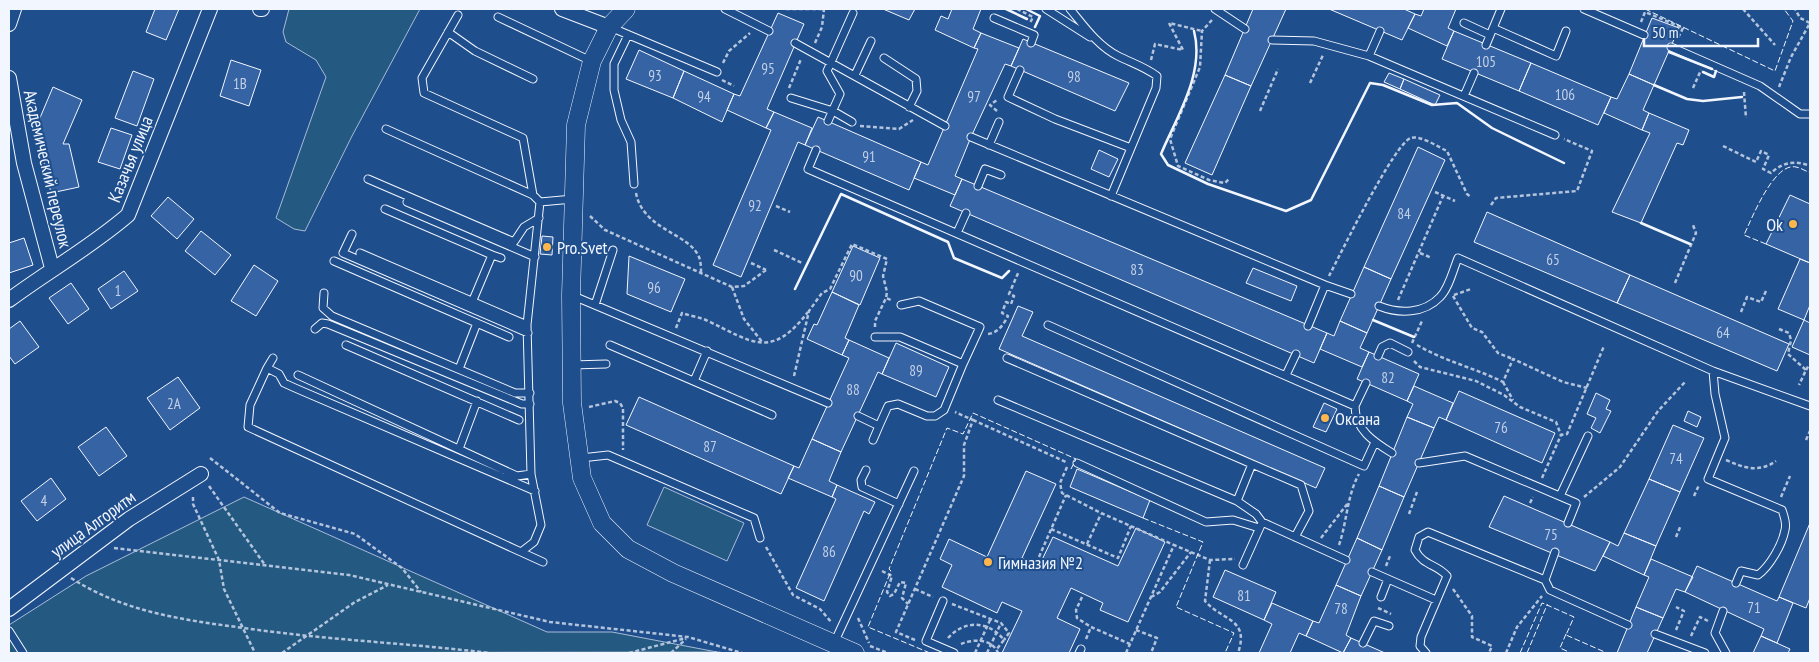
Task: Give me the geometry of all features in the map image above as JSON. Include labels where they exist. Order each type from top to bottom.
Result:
[{"type":"street","points":[[9,24],[14,9]]},
{"type":"street","name":"Казачья улица","points":[[9,300],[52,268],[102,237],[128,215],[210,9]]},
{"type":"street","points":[[562,9],[609,27]]},
{"type":"street","points":[[626,9],[609,27],[592,61],[576,125],[579,205],[571,295],[572,403],[582,478],[602,523],[628,549],[673,573],[834,644],[863,650]]},
{"type":"street","name":"Академический переулок","points":[[9,78],[24,163],[52,268]]},
{"type":"street","name":"улица Алгоритм","points":[[9,609],[129,519],[196,477]]},
{"type":"lane","points":[[724,9],[769,31]]},
{"type":"lane","points":[[1046,9],[1095,39],[1117,56],[1149,70],[1157,76],[1156,88],[1111,196]]},
{"type":"lane","points":[[1070,9],[1095,39]]},
{"type":"lane","points":[[1486,45],[1501,9]]},
{"type":"lane","points":[[1584,9],[1640,34]]},
{"type":"lane","points":[[1217,10],[1245,29]]},
{"type":"lane","points":[[828,121],[840,94],[827,71],[853,12]]},
{"type":"lane","points":[[458,15],[422,78],[424,93],[523,138],[532,195]]},
{"type":"lane","points":[[498,17],[592,61]]},
{"type":"lane","points":[[994,18],[1034,35],[1031,43]]},
{"type":"lane","points":[[1464,23],[1556,56],[1566,32]]},
{"type":"lane","points":[[609,27],[717,72]]},
{"type":"lane","points":[[1369,56],[1380,31]]},
{"type":"lane","points":[[448,32],[475,51],[533,79]]},
{"type":"lane","points":[[628,35],[614,64],[614,90],[621,120],[630,142],[634,184]]},
{"type":"lane","points":[[1272,40],[1314,40],[1369,56],[1555,135]]},
{"type":"lane","points":[[855,75],[871,41]]},
{"type":"lane","points":[[795,43],[831,61],[945,126]]},
{"type":"lane","points":[[1673,47],[1760,86],[1800,114],[1810,114]]},
{"type":"lane","points":[[884,58],[916,79],[917,91],[910,107]]},
{"type":"lane","points":[[1020,70],[1008,97],[1055,119],[1131,148]]},
{"type":"lane","points":[[1464,96],[1474,73]]},
{"type":"lane","points":[[792,98],[833,111],[852,122]]},
{"type":"lane","points":[[989,145],[999,122]]},
{"type":"lane","points":[[386,129],[532,195],[540,202],[579,205]]},
{"type":"lane","points":[[971,137],[1325,285],[1351,294]]},
{"type":"lane","points":[[816,150],[808,169],[1355,406]]},
{"type":"lane","points":[[978,186],[985,170],[1000,175]]},
{"type":"lane","points":[[368,179],[514,242],[524,226],[539,218]]},
{"type":"lane","points":[[408,202],[535,257]]},
{"type":"lane","points":[[521,552],[534,542],[541,525],[531,474],[528,329],[540,202]]},
{"type":"lane","points":[[385,209],[501,258]]},
{"type":"lane","points":[[957,233],[966,213]]},
{"type":"lane","points":[[352,234],[343,253],[528,329]]},
{"type":"lane","points":[[595,305],[613,250]]},
{"type":"lane","points":[[360,253],[473,300],[528,329]]},
{"type":"lane","points":[[473,300],[492,255]]},
{"type":"lane","points":[[1379,306],[1393,312],[1410,311],[1428,306],[1441,296],[1458,258],[1713,371],[1810,406]]},
{"type":"lane","points":[[334,261],[509,337]]},
{"type":"lane","points":[[1308,326],[1325,285]]},
{"type":"lane","points":[[324,294],[323,308],[332,316],[515,394],[530,393]]},
{"type":"lane","points":[[571,295],[707,351],[828,404]]},
{"type":"lane","points":[[872,440],[888,406],[898,404],[927,416],[935,416],[945,408],[980,327],[919,301],[901,305]]},
{"type":"lane","points":[[315,329],[322,323],[328,324],[522,404],[530,404]]},
{"type":"lane","points":[[459,369],[477,323]]},
{"type":"lane","points":[[1048,325],[1364,466],[1375,442]]},
{"type":"lane","points":[[875,337],[900,337],[963,364]]},
{"type":"lane","points":[[1378,356],[1382,347],[1390,343],[1408,352]]},
{"type":"lane","points":[[610,344],[772,415]]},
{"type":"lane","points":[[346,345],[519,420]]},
{"type":"lane","points":[[694,381],[707,351]]},
{"type":"lane","points":[[1286,375],[1296,354]]},
{"type":"lane","points":[[273,358],[250,405],[248,427],[543,562]]},
{"type":"lane","points":[[1007,358],[1301,485],[1308,511],[1296,537]]},
{"type":"lane","points":[[572,365],[606,364]]},
{"type":"lane","points":[[267,368],[279,374],[284,382],[295,388],[535,492]]},
{"type":"lane","points":[[1713,371],[1715,394],[1726,438],[1708,478],[1782,510],[1786,529],[1768,568],[1758,575],[1740,571],[1736,582]]},
{"type":"lane","points":[[298,375],[517,476],[531,474]]},
{"type":"lane","points":[[1366,383],[1355,406],[1355,415],[1367,437],[1392,453]]},
{"type":"lane","points":[[998,400],[1237,501],[1256,514],[1261,525],[1245,562]]},
{"type":"lane","points":[[458,449],[476,402]]},
{"type":"lane","points":[[858,416],[880,426]]},
{"type":"lane","points":[[1560,496],[1588,436]]},
{"type":"lane","points":[[578,459],[608,455],[754,518],[760,538]]},
{"type":"lane","points":[[1418,463],[1465,456],[1576,504],[1568,524]]},
{"type":"lane","points":[[1077,464],[1206,522],[1233,520],[1261,525],[1296,537],[1346,560]]},
{"type":"lane","points":[[1237,501],[1252,464]]},
{"type":"lane","points":[[866,470],[862,480],[862,487],[898,504]]},
{"type":"lane","points":[[834,644],[914,471]]},
{"type":"lane","points":[[1426,653],[1420,646],[1421,637],[1447,576],[1442,571],[1420,560],[1415,550],[1420,537],[1428,532],[1545,580],[1550,590],[1628,625]]},
{"type":"lane","points":[[1545,580],[1555,552]]},
{"type":"lane","points":[[1372,572],[1436,600]]},
{"type":"lane","points":[[1381,597],[1388,579]]},
{"type":"lane","points":[[943,601],[926,641],[954,653]]},
{"type":"lane","points":[[1723,611],[1716,624],[1715,633],[1726,653]]},
{"type":"lane","points":[[1363,643],[1374,621],[1389,626]]},
{"type":"lane","points":[[9,632],[23,653]]},
{"type":"lane","points":[[1655,634],[1705,653]]},
{"type":"path","points":[[788,9],[824,9],[822,27],[788,90]]},
{"type":"path","points":[[1017,9],[1028,13]]},
{"type":"path","points":[[1743,9],[1775,45]]},
{"type":"path","points":[[1780,86],[1791,57],[1810,23],[1800,18],[1795,9]]},
{"type":"path","points":[[1217,10],[1202,31],[1200,67],[1170,139],[1178,166],[1216,182],[1225,183],[1229,179]]},
{"type":"path","points":[[1640,34],[1645,12],[1683,28],[1673,47]]},
{"type":"path","points":[[1149,70],[1155,44],[1182,50],[1169,23],[1202,31]]},
{"type":"path","points":[[722,64],[728,51],[759,26]]},
{"type":"path","points":[[1310,83],[1323,54]]},
{"type":"path","points":[[1693,88],[1702,68],[1704,68]]},
{"type":"path","points":[[1260,111],[1278,70]]},
{"type":"path","points":[[1744,92],[1746,118]]},
{"type":"path","points":[[864,128],[899,129],[910,123],[920,113]]},
{"type":"path","points":[[1325,285],[1402,142],[1412,137],[1418,138],[1447,151],[1467,194],[1472,197]]},
{"type":"path","points":[[1491,205],[1496,198],[1577,191],[1592,151],[1576,144]]},
{"type":"path","points":[[1723,146],[1756,162],[1761,151],[1770,155],[1763,169],[1771,173],[1780,164],[1799,162],[1810,166]]},
{"type":"path","points":[[634,184],[638,202],[646,214],[693,248],[700,258],[701,273]]},
{"type":"path","points":[[1436,192],[1455,201]]},
{"type":"path","points":[[1393,312],[1443,196]]},
{"type":"path","points":[[579,205],[605,230],[732,287],[744,286],[766,270],[751,263]]},
{"type":"path","points":[[776,206],[790,212]]},
{"type":"path","points":[[1675,283],[1696,233],[1693,225]]},
{"type":"path","points":[[672,337],[682,313],[706,320],[741,339],[757,344],[774,341],[798,326],[822,293],[830,289],[852,244],[887,259],[882,276],[887,292],[886,298],[875,321]]},
{"type":"path","points":[[774,250],[802,263]]},
{"type":"path","points":[[1420,253],[1432,258]]},
{"type":"path","points":[[1004,324],[1008,316],[1002,313],[1006,302],[1011,304],[1014,296],[1009,294],[1018,273]]},
{"type":"path","points":[[732,287],[744,319],[763,343]]},
{"type":"path","points":[[1741,312],[1747,297],[1761,302],[1766,291]]},
{"type":"path","points":[[1453,295],[1472,328],[1482,332],[1498,353],[1563,382],[1586,388]]},
{"type":"path","points":[[886,298],[901,305]]},
{"type":"path","points":[[790,387],[809,311]]},
{"type":"path","points":[[1414,337],[1418,329]]},
{"type":"path","points":[[1779,329],[1789,334],[1791,340],[1788,354],[1806,370]]},
{"type":"path","points":[[1412,342],[1435,356],[1474,368],[1503,382],[1512,394],[1513,401]]},
{"type":"path","points":[[1561,435],[1567,434],[1604,346]]},
{"type":"path","points":[[1408,352],[1420,367],[1476,381],[1556,422],[1561,435],[1530,503]]},
{"type":"path","points":[[1503,382],[1513,359]]},
{"type":"path","points":[[1799,385],[1808,365]]},
{"type":"path","points":[[1576,504],[1620,466],[1658,411],[1686,381]]},
{"type":"path","points":[[589,407],[614,401],[620,403],[623,408],[622,461]]},
{"type":"path","points":[[945,408],[1066,462],[1067,465],[1060,488],[1066,495],[1101,513],[1210,560],[1245,562]]},
{"type":"path","points":[[926,641],[921,642],[896,632],[964,476],[964,445],[973,420]]},
{"type":"path","points":[[1806,440],[1810,430]]},
{"type":"path","points":[[1718,456],[1757,469],[1768,466],[1776,460]]},
{"type":"path","points":[[210,458],[280,513],[355,534],[402,568],[422,592]]},
{"type":"path","points":[[1335,555],[1346,522],[1350,492],[1364,466]]},
{"type":"path","points":[[1780,499],[1790,476]]},
{"type":"path","points":[[196,477],[193,504],[219,560],[224,589],[255,653]]},
{"type":"path","points":[[196,477],[265,566]]},
{"type":"path","points":[[1694,496],[1699,484]]},
{"type":"path","points":[[1409,514],[1418,492]]},
{"type":"path","points":[[1039,557],[1066,495]]},
{"type":"path","points":[[1316,546],[1323,532],[1349,502]]},
{"type":"path","points":[[1087,544],[1101,513]]},
{"type":"path","points":[[1676,537],[1681,525]]},
{"type":"path","points":[[1051,529],[1118,558],[1131,526]]},
{"type":"path","points":[[760,538],[793,595],[820,609],[832,622]]},
{"type":"path","points":[[1126,653],[1174,545]]},
{"type":"path","points":[[93,546],[349,575],[550,622],[688,637],[742,653]]},
{"type":"path","points":[[1151,597],[1160,592],[1191,552]]},
{"type":"path","points":[[1386,567],[1390,556]]},
{"type":"path","points":[[1210,560],[1205,601],[1226,615],[1241,631],[1242,641],[1238,653]]},
{"type":"path","points":[[59,571],[91,591],[131,607],[185,621],[306,637],[489,653]]},
{"type":"path","points":[[882,571],[892,576],[887,592],[890,596],[894,594],[900,582],[906,583],[902,598],[908,604]]},
{"type":"path","points":[[282,653],[355,602],[389,584]]},
{"type":"path","points":[[1452,588],[1472,616],[1472,637],[1492,646],[1489,653]]},
{"type":"path","points":[[915,589],[991,618],[1001,623],[1009,633],[997,651],[990,644],[973,639],[961,644],[954,653]]},
{"type":"path","points":[[1082,597],[1076,610],[1077,618],[1091,627],[1130,644]]},
{"type":"path","points":[[1506,653],[1516,627],[1535,603]]},
{"type":"path","points":[[1671,641],[1684,611],[1676,607]]},
{"type":"path","points":[[857,616],[863,650]]},
{"type":"path","points":[[1690,639],[1700,617],[1716,624]]},
{"type":"path","points":[[975,653],[991,618]]},
{"type":"path","points":[[987,653],[1001,623]]},
{"type":"path","points":[[943,648],[954,630],[969,624],[987,627],[1004,640]]},
{"type":"path","points":[[1085,641],[1091,627]]},
{"type":"path","points":[[1136,630],[1157,638],[1151,653]]},
{"type":"path","points":[[629,653],[688,637]]},
{"type":"path","points":[[671,653],[688,637]]},
{"type":"shaded area","points":[[289,9],[420,9],[352,136],[305,231],[294,229],[276,218],[326,77],[316,60],[286,42],[283,32]]},
{"type":"shaded area","points":[[664,487],[744,523],[727,561],[647,525]]},
{"type":"shaded area","points":[[244,497],[547,632],[612,632],[717,652],[9,653],[9,625],[86,576]]},
{"type":"building","points":[[155,9],[179,9],[166,40],[146,32]]},
{"type":"building","points":[[883,9],[915,9],[909,20]]},
{"type":"building","points":[[952,9],[981,9],[973,29],[981,33],[974,48],[935,30],[941,16],[948,19]]},
{"type":"building","points":[[1253,9],[1286,9],[1251,86],[1225,75]]},
{"type":"building","points":[[1329,9],[1404,9],[1415,14],[1402,40]]},
{"type":"building","points":[[1424,9],[1456,9],[1448,28],[1454,31],[1447,46],[1408,28],[1415,14],[1421,16]]},
{"type":"building","points":[[778,13],[804,24],[767,109],[774,112],[766,128],[727,110],[734,94],[740,96]]},
{"type":"building","points":[[1652,18],[1679,28],[1654,85],[1629,74]]},
{"type":"building","points":[[1454,31],[1531,63],[1519,91],[1442,59]]},
{"type":"building","points":[[981,33],[1019,48],[1011,66],[1005,64],[971,137],[955,176],[962,179],[955,195],[914,178],[921,162],[928,165],[978,49],[974,48]]},
{"type":"building","points":[[1023,39],[1129,83],[1115,111],[1011,66]]},
{"type":"building","points":[[639,50],[684,71],[673,98],[626,79]]},
{"type":"building","points":[[231,60],[261,70],[249,106],[220,96]]},
{"type":"building","points":[[1531,63],[1611,97],[1598,125],[1519,91]]},
{"type":"building","points":[[133,71],[154,79],[137,126],[115,118]]},
{"type":"building","points":[[684,71],[734,94],[722,122],[673,98]]},
{"type":"building","points":[[1389,73],[1404,79],[1400,89],[1384,82]]},
{"type":"building","points":[[1629,74],[1654,85],[1643,110],[1649,113],[1642,130],[1604,113],[1611,97],[1617,99]]},
{"type":"building","points":[[1225,75],[1251,86],[1212,175],[1185,163]]},
{"type":"building","points":[[1404,79],[1440,95],[1435,105],[1400,89]]},
{"type":"building","points":[[53,87],[82,100],[63,144],[69,144],[79,187],[51,193],[41,150],[34,132]]},
{"type":"building","points":[[774,112],[812,128],[805,145],[798,142],[741,277],[713,265],[771,130],[766,128]]},
{"type":"building","points":[[1649,113],[1689,130],[1683,145],[1677,143],[1641,223],[1612,212],[1650,133],[1642,130]]},
{"type":"building","points":[[818,117],[921,162],[909,190],[805,145]]},
{"type":"building","points":[[111,128],[132,135],[120,169],[98,162]]},
{"type":"building","points":[[1418,147],[1445,160],[1391,279],[1364,267]]},
{"type":"building","points":[[1099,150],[1118,159],[1109,177],[1091,169]]},
{"type":"building","points":[[962,179],[1327,333],[1314,363],[950,206]]},
{"type":"building","name":"Ok","points":[[1790,195],[1810,204],[1810,263],[1766,244]]},
{"type":"building","points":[[168,197],[194,219],[177,239],[151,216]]},
{"type":"building","points":[[1487,212],[1630,275],[1617,303],[1474,242]]},
{"type":"building","points":[[201,231],[231,255],[215,275],[185,251]]},
{"type":"building","points":[[542,236],[553,237],[552,255],[540,254]]},
{"type":"building","points":[[24,238],[33,265],[9,273],[9,243]]},
{"type":"building","points":[[853,246],[880,258],[860,305],[832,292]]},
{"type":"building","points":[[629,256],[685,279],[671,312],[627,294]]},
{"type":"building","points":[[1800,259],[1810,263],[1810,305],[1804,320],[1778,309]]},
{"type":"building","points":[[254,265],[278,281],[256,316],[231,301]]},
{"type":"building","points":[[1364,267],[1391,279],[1367,333],[1340,321]]},
{"type":"building","points":[[1253,268],[1297,286],[1291,301],[1246,283]]},
{"type":"building","points":[[124,271],[138,291],[111,309],[98,289]]},
{"type":"building","points":[[1630,275],[1789,344],[1777,371],[1617,303]]},
{"type":"building","points":[[71,283],[89,309],[68,324],[49,298]]},
{"type":"building","points":[[832,292],[859,305],[845,338],[849,340],[842,355],[807,339],[814,324],[817,325]]},
{"type":"building","points":[[1018,306],[1033,312],[1022,336],[1325,468],[1316,488],[999,349]]},
{"type":"building","points":[[1804,320],[1810,323],[1810,355],[1792,347]]},
{"type":"building","points":[[20,321],[39,347],[15,364],[9,356],[9,329]]},
{"type":"building","points":[[1340,321],[1367,333],[1360,348],[1369,352],[1362,367],[1320,349],[1327,333],[1334,336]]},
{"type":"building","points":[[849,340],[889,358],[882,374],[878,372],[841,452],[812,439],[849,358],[842,355]]},
{"type":"building","points":[[896,343],[949,367],[936,397],[882,374]]},
{"type":"building","points":[[1369,352],[1419,374],[1407,401],[1357,379]]},
{"type":"building","points":[[178,377],[200,408],[170,430],[147,398]]},
{"type":"building","points":[[1414,386],[1453,403],[1446,420],[1439,417],[1434,428],[1407,417],[1413,404],[1407,401]]},
{"type":"building","points":[[1459,391],[1555,433],[1542,463],[1446,420]]},
{"type":"building","points":[[1596,393],[1610,400],[1606,409],[1611,411],[1600,433],[1591,428],[1596,418],[1587,414]]},
{"type":"building","points":[[639,397],[794,466],[781,494],[626,425]]},
{"type":"building","name":"Оксана","points":[[1324,403],[1337,409],[1326,432],[1313,427]]},
{"type":"building","points":[[1688,411],[1701,417],[1697,427],[1684,421]]},
{"type":"building","points":[[1407,417],[1434,428],[1404,497],[1379,486]]},
{"type":"building","points":[[1673,425],[1704,438],[1680,492],[1649,479]]},
{"type":"building","points":[[106,427],[127,456],[99,476],[78,447]]},
{"type":"building","points":[[812,439],[841,452],[829,481],[837,485],[832,497],[788,478],[794,466],[799,468]]},
{"type":"building","points":[[1077,469],[1150,500],[1143,518],[1070,487]]},
{"type":"building","name":"Гимназия №2","points":[[1026,471],[1056,484],[1022,558],[1039,566],[1053,537],[1118,566],[1136,528],[1165,542],[1128,622],[1100,610],[1103,603],[1071,588],[1057,618],[1080,629],[1069,653],[1002,653],[1022,611],[1002,602],[997,613],[942,587],[952,565],[940,559],[949,539],[987,557]]},
{"type":"building","points":[[51,478],[66,499],[37,521],[21,501]]},
{"type":"building","points":[[1649,479],[1680,492],[1656,546],[1624,533]]},
{"type":"building","points":[[837,485],[875,502],[869,514],[864,511],[824,601],[796,588],[836,499],[832,497]]},
{"type":"building","points":[[1379,486],[1404,497],[1382,550],[1357,538]]},
{"type":"building","points":[[1504,496],[1610,542],[1595,571],[1489,527]]},
{"type":"building","points":[[1810,523],[1810,598],[1806,608],[1779,597]]},
{"type":"building","points":[[1624,533],[1656,546],[1644,575],[1603,556],[1610,542],[1618,546]]},
{"type":"building","points":[[1357,538],[1382,550],[1361,596],[1336,585]]},
{"type":"building","points":[[1651,559],[1693,577],[1685,592],[1676,589],[1663,618],[1636,607],[1649,577],[1644,575]]},
{"type":"building","points":[[1697,566],[1777,601],[1779,597],[1793,603],[1777,643],[1761,636],[1764,629],[1685,592]]},
{"type":"building","points":[[1225,570],[1276,592],[1264,620],[1213,597]]},
{"type":"building","points":[[1336,585],[1361,596],[1346,635],[1351,638],[1343,653],[1306,636],[1313,621],[1319,623]]},
{"type":"building","points":[[1272,603],[1313,621],[1306,636],[1299,633],[1290,653],[1259,653],[1272,624],[1264,620]]},
{"type":"building","points":[[1636,607],[1663,618],[1647,653],[1617,653]]},
{"type":"building","points":[[1761,636],[1790,649],[1788,653],[1753,653]]},
{"type":"building","points":[[1351,638],[1385,653],[1343,653]]},
{"type":"fence","points":[[1645,9],[1775,71],[1793,21],[1784,9]]},
{"type":"fence","points":[[1766,244],[1744,235],[1765,193],[1780,173],[1788,168],[1796,167],[1810,173]]},
{"type":"fence","points":[[930,653],[868,627],[891,571],[889,569],[947,428],[963,434],[973,413],[1076,459],[1071,469]]},
{"type":"fence","points":[[1143,518],[1203,542],[1176,607],[1234,633],[1225,653]]},
{"type":"fence","points":[[1520,653],[1542,603],[1548,605]]},
{"type":"fence","points":[[1527,653],[1547,605],[1574,617],[1566,635],[1607,653]]},
{"type":"fence","points":[[1566,634],[1560,648],[1571,653]]},
{"type":"wall","points":[[1006,9],[1027,19]]},
{"type":"wall","points":[[1026,9],[1040,16],[1035,27]]},
{"type":"wall","points":[[1194,31],[1196,63],[1193,78],[1188,94],[1161,154],[1168,165],[1208,184],[1286,211],[1311,200],[1370,83],[1383,85],[1432,105],[1457,103],[1492,128],[1564,163]]},
{"type":"wall","points":[[1669,52],[1712,69]]},
{"type":"wall","points":[[1703,72],[1714,77],[1716,71]]},
{"type":"wall","points":[[1654,85],[1687,99],[1703,101],[1742,97]]},
{"type":"wall","points":[[795,289],[841,194],[948,242],[954,258],[1002,278],[1009,271]]},
{"type":"wall","points":[[1641,223],[1690,244]]},
{"type":"wall","points":[[1373,320],[1414,337]]},
{"type":"place","name":"Ok","points":[[1793,224]]},
{"type":"place","name":"Pro.Svet","points":[[547,247]]},
{"type":"place","name":"Оксана","points":[[1325,418]]},
{"type":"place","name":"Гимназия №2","points":[[988,562]]}]
